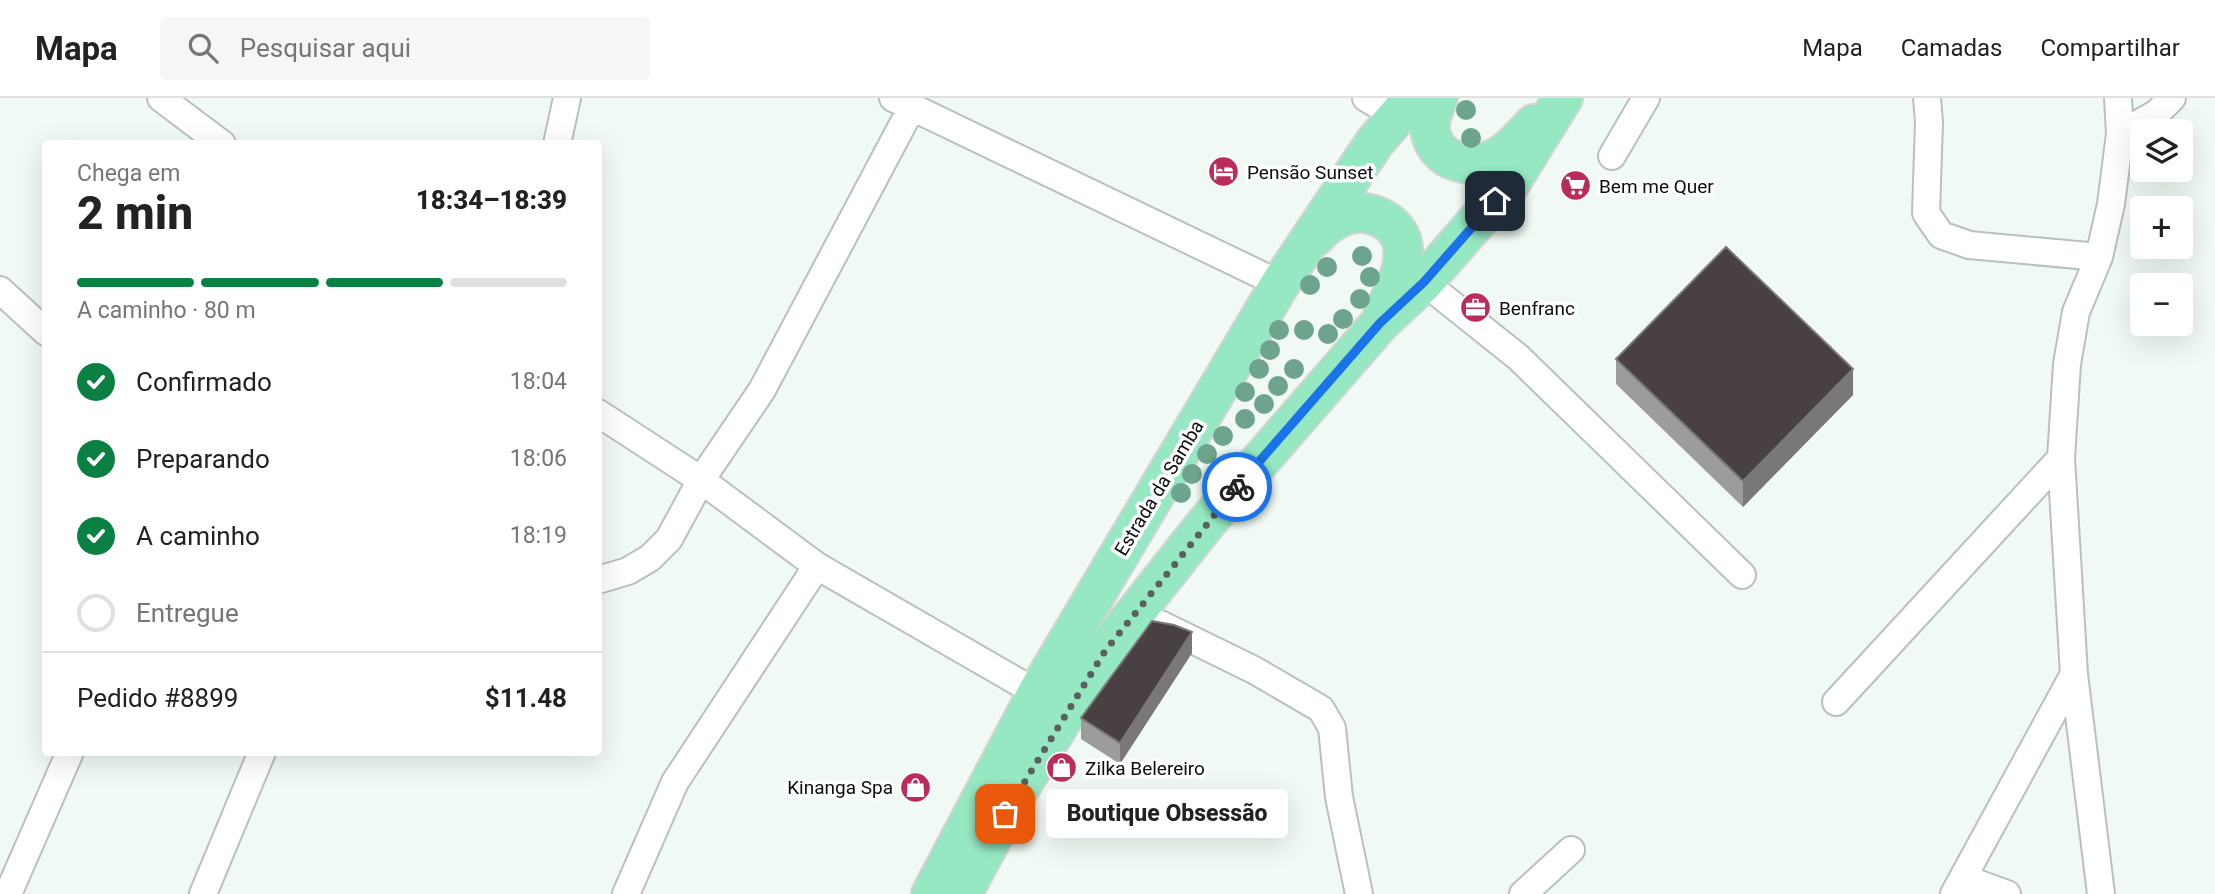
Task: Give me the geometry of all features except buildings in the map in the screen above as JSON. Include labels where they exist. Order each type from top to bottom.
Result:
[{"type":"main road","points":[[1438,98],[1430,129],[1436,147],[1447,158],[1463,164],[1480,164],[1498,157],[1516,144],[1561,98]]},
{"type":"main road","points":[[962,894],[1016,794],[1105,651],[1207,523],[1380,323],[1424,282],[1511,183],[1561,98]]},
{"type":"main road","name":"Estrada da Samba","points":[[931,894],[1037,693],[1289,270],[1375,142],[1392,104]]},
{"type":"main road","points":[[1289,270],[1327,224],[1347,214],[1364,212],[1379,216],[1392,225],[1402,240],[1403,261],[1380,323]]},
{"type":"street","points":[[161,98],[217,140]]},
{"type":"street","points":[[558,140],[567,98]]},
{"type":"street","points":[[1612,156],[1646,98]]},
{"type":"street","points":[[1927,98],[1929,122],[1926,213],[1941,234],[1969,245],[2099,257]]},
{"type":"street","points":[[2101,894],[2074,674],[2061,458],[2067,364],[2076,312],[2099,257],[2112,204],[2120,134],[2118,98]]},
{"type":"street","points":[[2120,134],[2157,113],[2172,98]]},
{"type":"street","points":[[602,579],[628,571],[650,558],[669,539],[701,481],[762,390],[903,103],[1289,270]]},
{"type":"street","points":[[1424,282],[1518,357],[1742,575]]},
{"type":"street","points":[[0,290],[42,328]]},
{"type":"street","points":[[602,415],[701,481],[817,566],[1037,693]]},
{"type":"street","points":[[1836,702],[2061,458]]},
{"type":"street","points":[[626,894],[675,782],[817,566]]},
{"type":"street","points":[[1135,612],[1254,670],[1321,709],[1332,728],[1339,797],[1359,894]]},
{"type":"street","points":[[2007,894],[1959,886],[2074,674]]},
{"type":"street","points":[[8,894],[68,756]]},
{"type":"street","points":[[203,894],[260,756]]},
{"type":"street","points":[[1523,894],[1572,850]]},
{"type":"way so far","points":[[1005,814],[1105,651],[1237,487]]},
{"type":"place","name":"Pensão Sunset","points":[[1224,172]]},
{"type":"place","name":"Bem me Quer","points":[[1576,186]]},
{"type":"place","name":"Benfranc","points":[[1476,308]]},
{"type":"place","name":"Zilka Belereiro","points":[[1062,768]]},
{"type":"place","name":"Kinanga Spa","points":[[916,787]]},
{"type":"place","name":"Boutique Obsessão","points":[[1005,814]]},
{"type":"route","points":[[1237,487],[1380,323],[1424,282],[1495,201]]}]
